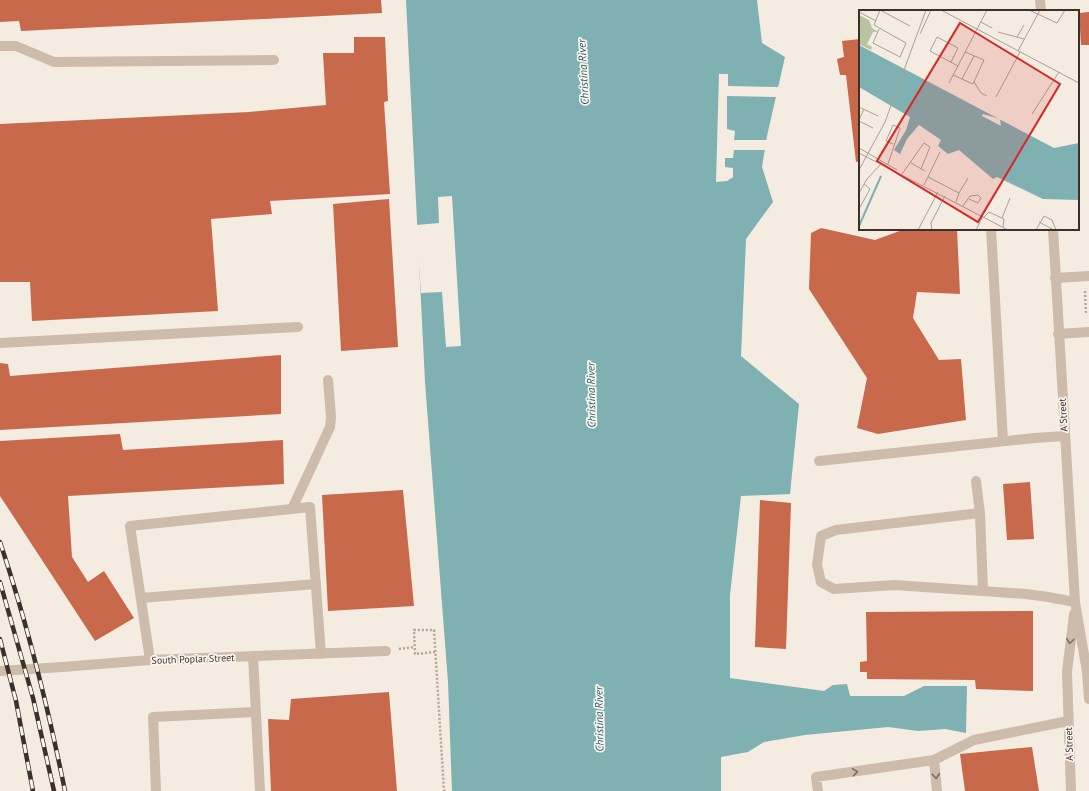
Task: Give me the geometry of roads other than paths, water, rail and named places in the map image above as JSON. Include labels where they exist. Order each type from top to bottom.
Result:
[{"type":"street","points":[[1040,0],[1041,10]]},
{"type":"street","points":[[0,46],[16,46],[54,62],[274,60]]},
{"type":"street","points":[[991,230],[1003,441]]},
{"type":"street","name":"A Street","points":[[1053,230],[1075,602],[1087,672],[1089,700]]},
{"type":"street","points":[[1055,278],[1087,280]]},
{"type":"street","points":[[0,343],[298,327]]},
{"type":"street","points":[[1058,334],[1089,332]]},
{"type":"street","points":[[292,509],[330,427],[331,417],[328,380]]},
{"type":"street","points":[[819,461],[1003,441],[1065,436]]},
{"type":"street","points":[[976,481],[980,513],[983,591]]},
{"type":"street","points":[[150,660],[130,526],[310,507],[321,654]]},
{"type":"street","points":[[980,513],[836,530],[821,536],[817,565],[821,582],[834,589],[894,585],[1048,597],[1075,602]]},
{"type":"street","points":[[141,598],[316,584]]},
{"type":"street","name":"A Street","points":[[1071,791],[1067,672],[1075,602]]},
{"type":"street","name":"South Poplar Street","points":[[0,671],[150,660],[386,651]]},
{"type":"street","points":[[253,656],[260,791]]},
{"type":"street","points":[[156,791],[153,717],[255,712]]},
{"type":"street","points":[[818,791],[816,777],[934,760],[974,740],[1068,721]]},
{"type":"street","points":[[934,760],[937,791]]},
{"type":"water","name":"Christina River","points":[[406,0],[757,0],[762,43],[785,57],[767,136],[762,167],[773,202],[746,239],[741,356],[799,404],[790,494],[741,496],[730,595],[730,678],[824,691],[833,685],[847,684],[850,696],[904,696],[924,686],[967,686],[966,733],[945,729],[918,731],[888,727],[805,735],[764,742],[748,752],[721,757],[721,791],[452,791],[448,682],[425,382]]},
{"type":"railway","points":[[0,542],[36,665],[65,791]]},
{"type":"railway","points":[[0,582],[33,698],[54,791]]},
{"type":"railway","points":[[0,639],[16,701],[33,791]]}]
